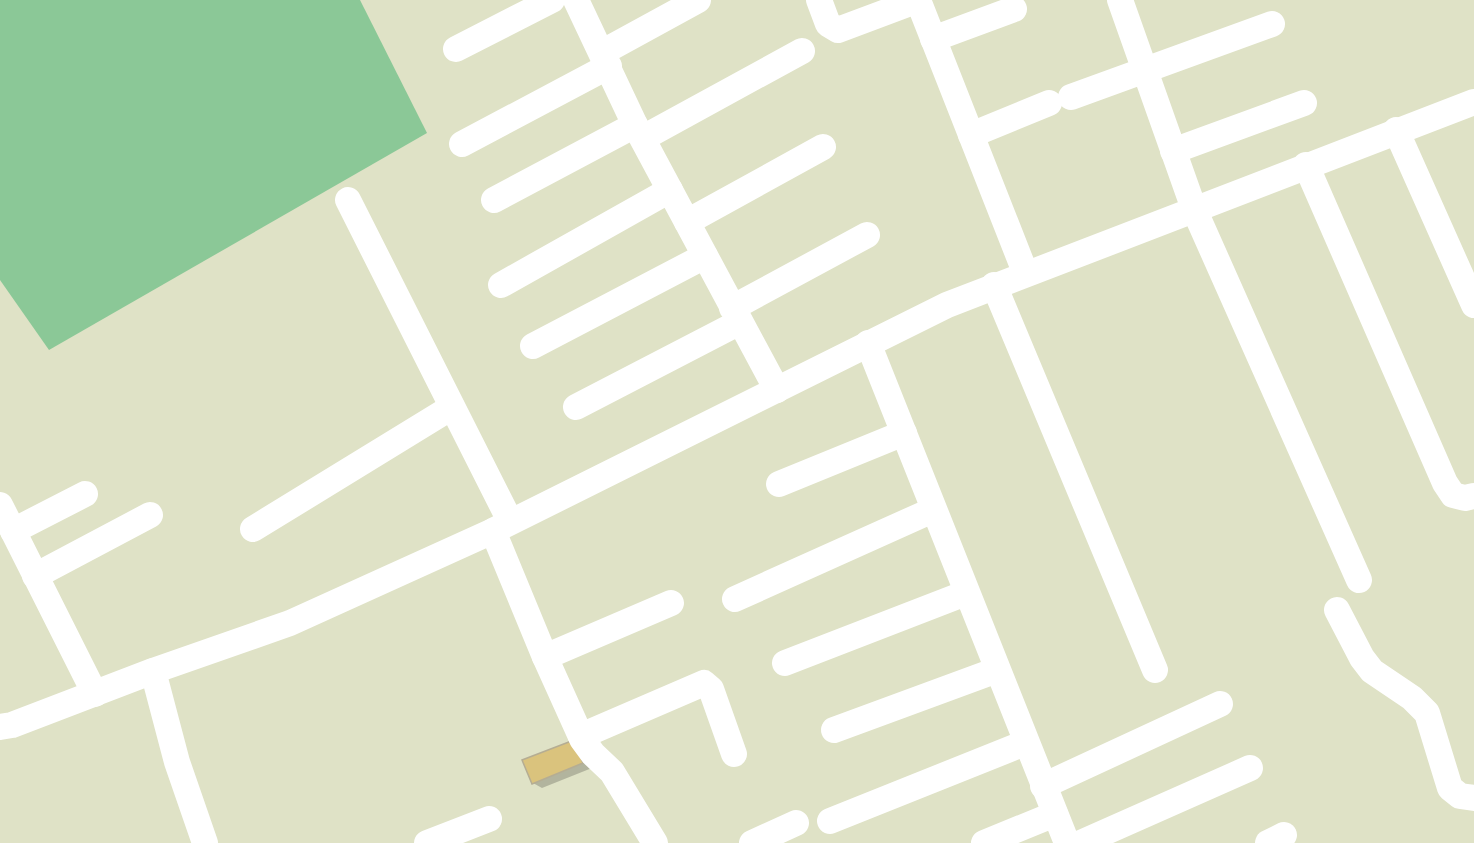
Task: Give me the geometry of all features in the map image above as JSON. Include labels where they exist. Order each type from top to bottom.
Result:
[{"type":"street","points":[[456,49],[552,0]]},
{"type":"street","points":[[576,0],[639,131],[777,390]]},
{"type":"street","points":[[462,144],[606,59],[698,0]]},
{"type":"street","points":[[819,0],[828,24],[838,30],[878,8],[918,0],[1025,272]]},
{"type":"street","points":[[1120,0],[1194,208],[1359,580]]},
{"type":"street","points":[[933,39],[1014,9]]},
{"type":"street","points":[[971,135],[1060,100],[1272,24]]},
{"type":"street","points":[[494,200],[802,51]]},
{"type":"street","points":[[0,727],[12,725],[153,671],[290,623],[501,526],[868,343],[994,285],[1474,102]]},
{"type":"street","points":[[1173,151],[1305,103]]},
{"type":"street","points":[[1396,130],[1474,305]]},
{"type":"street","points":[[687,222],[824,147]]},
{"type":"street","points":[[1306,165],[1450,491],[1460,498],[1474,496]]},
{"type":"street","points":[[501,285],[670,190]]},
{"type":"street","points":[[348,200],[452,407],[501,526],[545,657],[581,736],[593,754],[612,772],[655,843]]},
{"type":"street","points":[[576,407],[736,315],[867,235]]},
{"type":"street","points":[[533,346],[705,256]]},
{"type":"street","points":[[994,285],[1155,670]]},
{"type":"street","points":[[868,343],[1067,843]]},
{"type":"street","points":[[253,529],[452,407]]},
{"type":"street","points":[[779,484],[904,433]]},
{"type":"street","points":[[12,531],[85,494]]},
{"type":"street","points":[[0,505],[95,694]]},
{"type":"street","points":[[735,599],[933,510]]},
{"type":"street","points":[[35,576],[150,515]]},
{"type":"street","points":[[785,663],[966,593]]},
{"type":"street","points":[[545,657],[671,603]]},
{"type":"street","points":[[1338,610],[1362,658],[1372,671],[1412,698],[1427,713],[1450,788],[1460,796],[1474,798]]},
{"type":"street","points":[[834,730],[997,670]]},
{"type":"street","points":[[153,671],[177,762],[205,843]]},
{"type":"street","points":[[581,736],[704,683],[711,689],[734,754]]},
{"type":"street","points":[[1043,786],[1220,704]]},
{"type":"street","points":[[830,821],[1025,742]]},
{"type":"street","points":[[1081,843],[1250,768]]},
{"type":"street","points":[[984,843],[1054,814]]},
{"type":"street","points":[[427,843],[489,819]]},
{"type":"street","points":[[752,843],[796,824]]},
{"type":"shaded area","points":[[0,0],[360,0],[427,133],[49,350],[0,280]]},
{"type":"building","points":[[574,740],[583,763],[532,784],[522,760]]}]
